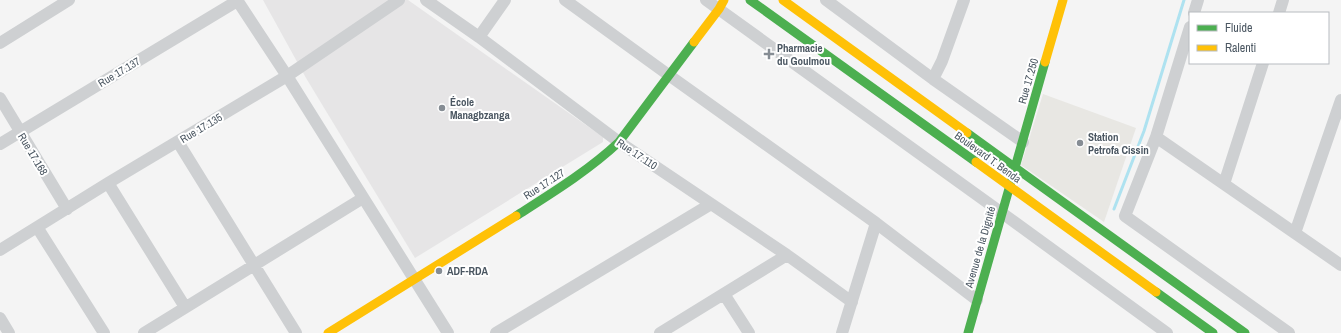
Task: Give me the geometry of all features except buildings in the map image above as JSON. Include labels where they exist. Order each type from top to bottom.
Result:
[{"type":"main road","name":"Boulevard T. Benda","points":[[750,0],[1213,333]]},
{"type":"main road","name":"Boulevard T. Benda","points":[[783,0],[1245,333]]},
{"type":"main road","name":"Rue 17.250","points":[[1015,168],[1063,0]]},
{"type":"main road","name":"Rue 17.127","points":[[328,333],[564,186],[592,166],[619,142],[670,76],[721,5]]},
{"type":"main road","name":"Avenue de la Dignité","points":[[968,333],[1015,168]]},
{"type":"street","points":[[0,43],[69,0]]},
{"type":"street","points":[[237,0],[287,76],[448,333]]},
{"type":"street","name":"Rue 17.137","points":[[0,144],[237,0]]},
{"type":"street","name":"Rue 17.135","points":[[0,250],[108,183],[287,76],[399,0]]},
{"type":"street","name":"Rue 17.110","points":[[426,0],[479,36],[619,142],[788,255],[852,302]]},
{"type":"street","points":[[479,36],[504,0]]},
{"type":"street","points":[[565,0],[876,223],[977,300]]},
{"type":"street","points":[[706,0],[721,5],[1167,333]]},
{"type":"street","points":[[826,0],[933,79],[1023,142]]},
{"type":"street","points":[[933,79],[942,61],[964,0]]},
{"type":"street","points":[[1194,12],[1198,0]]},
{"type":"street","points":[[1278,12],[1283,0]]},
{"type":"street","points":[[1189,30],[1156,137],[1125,216],[1289,333]]},
{"type":"street","points":[[1224,184],[1263,64]]},
{"type":"street","name":"Rue 17.168","points":[[0,98],[67,209]]},
{"type":"street","points":[[1295,233],[1341,100]]},
{"type":"street","points":[[1156,137],[1341,265]]},
{"type":"street","points":[[178,142],[296,333]]},
{"type":"street","points":[[108,183],[185,307]]},
{"type":"street","points":[[144,333],[363,198]]},
{"type":"street","points":[[496,333],[711,204]]},
{"type":"street","points":[[842,333],[876,223]]},
{"type":"street","points":[[37,227],[104,333]]},
{"type":"street","points":[[660,333],[788,255]]},
{"type":"street","points":[[724,294],[749,333]]},
{"type":"street","points":[[0,318],[9,333]]},
{"type":"street","points":[[1190,333],[1197,322]]},
{"type":"shaded area","name":"École Managbzanga","points":[[263,0],[408,0],[603,137],[603,142],[415,258],[306,78]]},
{"type":"shaded area","points":[[1043,94],[1136,128],[1104,222],[1021,165]]},
{"type":"waterway","points":[[1114,209],[1144,131],[1184,0]]},
{"type":"traffic: fast","points":[[750,0],[976,162]]},
{"type":"traffic: fast","points":[[516,216],[582,172],[619,142],[694,42]]},
{"type":"traffic: fast","points":[[968,333],[1045,62]]},
{"type":"traffic: fast","points":[[967,133],[1245,333]]},
{"type":"traffic: fast","points":[[1156,292],[1213,333]]},
{"type":"traffic: slow","points":[[694,42],[724,0]]},
{"type":"traffic: slow","points":[[783,0],[967,133]]},
{"type":"traffic: slow","points":[[1045,62],[1063,0]]},
{"type":"traffic: slow","points":[[976,162],[1156,292]]},
{"type":"traffic: slow","points":[[328,333],[516,216]]},
{"type":"place","name":"Pharmacie du Goulmou","points":[[769,54]]},
{"type":"place","name":"École Managbzanga","points":[[442,108]]},
{"type":"place","name":"Station Petrofa Cissin","points":[[1080,143]]},
{"type":"place","name":"ADF-RDA","points":[[439,271]]}]
